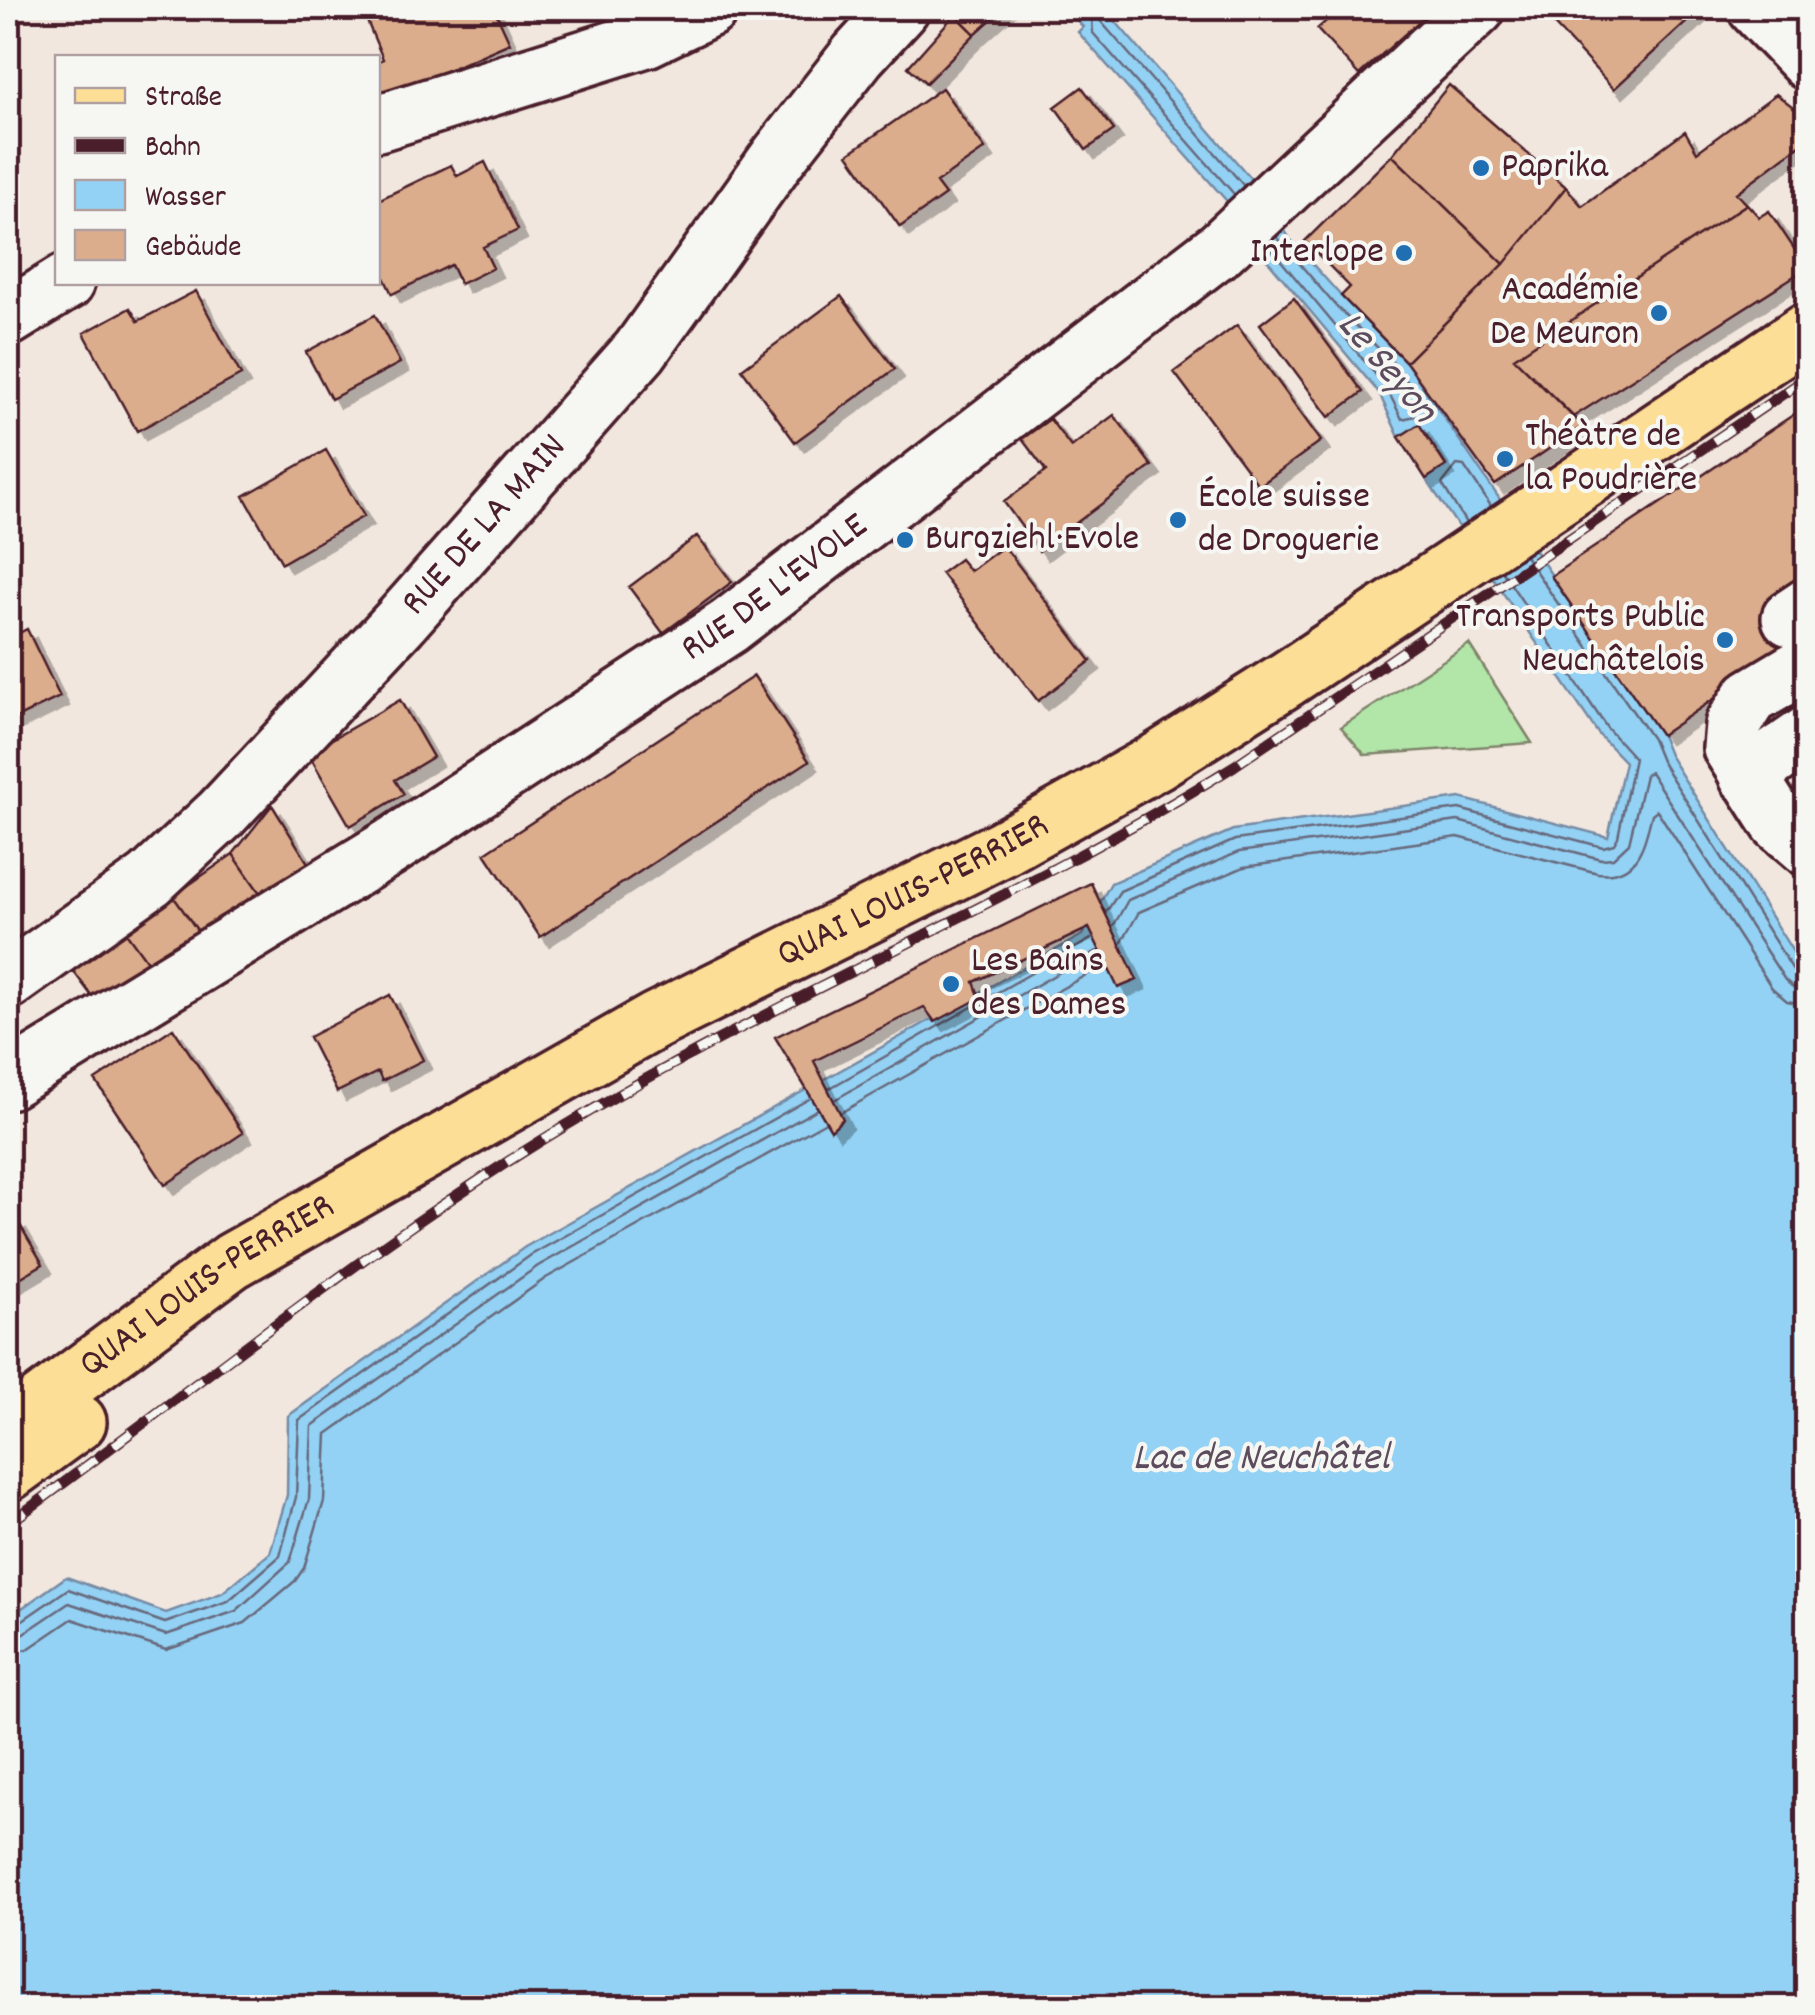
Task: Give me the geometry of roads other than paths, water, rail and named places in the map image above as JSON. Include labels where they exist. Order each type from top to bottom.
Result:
[{"type":"main road","name":"QUAI LOUIS-PERRIER","points":[[9,1436],[232,1262],[655,1021],[1082,805],[1287,679],[1808,330]]},
{"type":"street","points":[[380,121],[646,39],[710,8]]},
{"type":"street","name":"RUE DE LA MAIN","points":[[8,981],[164,867],[221,814],[400,622],[640,352],[779,156],[858,55],[901,8]]},
{"type":"street","name":"RUE DE L'EVOLE","points":[[8,1081],[389,848],[729,626],[1235,236],[1477,8]]},
{"type":"street","points":[[1756,8],[1808,62]]},
{"type":"street","points":[[8,318],[61,285]]},
{"type":"street","points":[[1802,629],[1732,724],[1731,748],[1779,823],[1808,848]]},
{"type":"street","points":[[1747,776],[1808,734]]},
{"type":"water","name":"Lac de Neuchâtel","points":[[1066,8],[1104,8],[1258,187],[1290,239],[1406,362],[1661,735],[1669,755],[1807,974],[1807,2007],[8,2007],[8,1618],[66,1577],[166,1613],[222,1593],[270,1553],[287,1495],[288,1416],[525,1247],[1082,935],[1111,883],[1233,830],[1460,798],[1608,837],[1625,762],[1599,735],[1426,479],[1446,465],[1419,425],[1399,437],[1379,393],[1259,250],[1232,207],[1078,32],[1083,27]]},
{"type":"railway","points":[[8,1524],[293,1311],[511,1159],[667,1068],[1075,857],[1234,766],[1808,377]]},
{"type":"place","name":"Paprika","points":[[1481,168]]},
{"type":"place","name":"Interlope","points":[[1404,253]]},
{"type":"place","name":"Académie De Meuron","points":[[1659,313]]},
{"type":"place","name":"Théàtre de la Poudrière","points":[[1505,459]]},
{"type":"place","name":"École suisse de Droguerie","points":[[1178,520]]},
{"type":"place","name":"Burgziehl·Evole","points":[[905,540]]},
{"type":"place","name":"Transports Public Neuchâtelois","points":[[1725,640]]},
{"type":"place","name":"Les Bains des Dames","points":[[951,984]]},
{"type":"water label","name":"Le Seyon","points":[[1385,369]]}]
